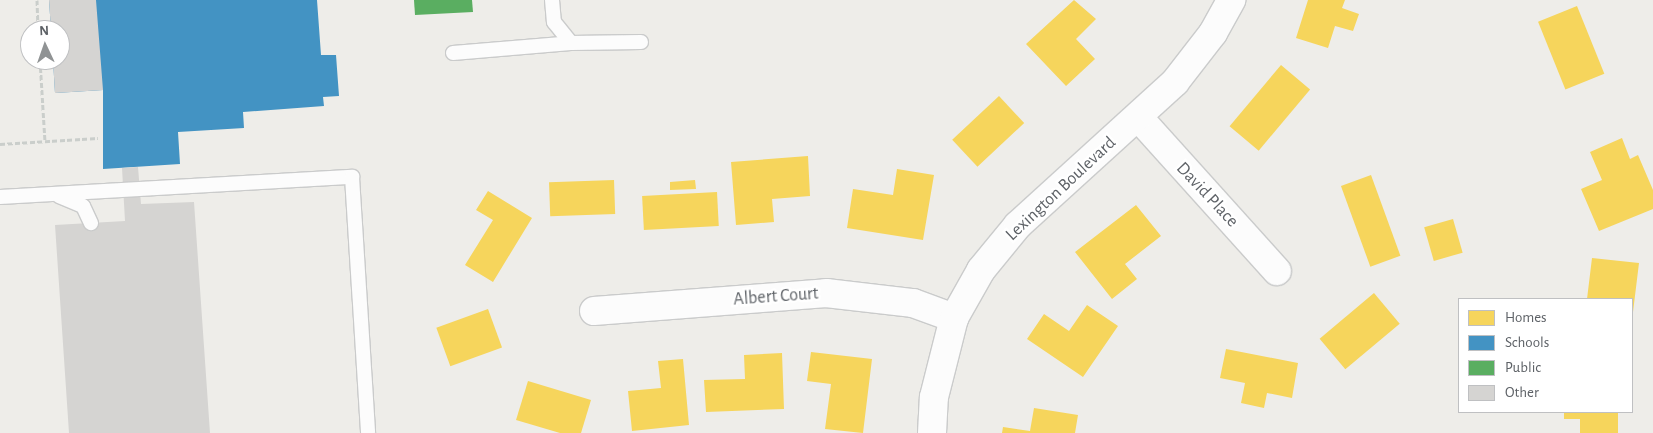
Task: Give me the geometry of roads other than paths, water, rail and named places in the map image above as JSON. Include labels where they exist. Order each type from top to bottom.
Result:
[{"type":"street","name":"Lexington Boulevard","points":[[932,433],[934,397],[954,318],[981,270],[1018,224],[1139,118],[1202,47],[1231,0]]},
{"type":"street","name":"David Place","points":[[1139,118],[1277,271]]},
{"type":"street","name":"Albert Court","points":[[594,311],[826,293],[913,304],[954,318]]},
{"type":"lane","points":[[552,0],[554,22],[571,44]]},
{"type":"lane","points":[[452,53],[571,44],[641,42]]},
{"type":"lane","points":[[0,197],[352,177],[368,433]]},
{"type":"lane","points":[[51,193],[84,206],[91,223]]}]
